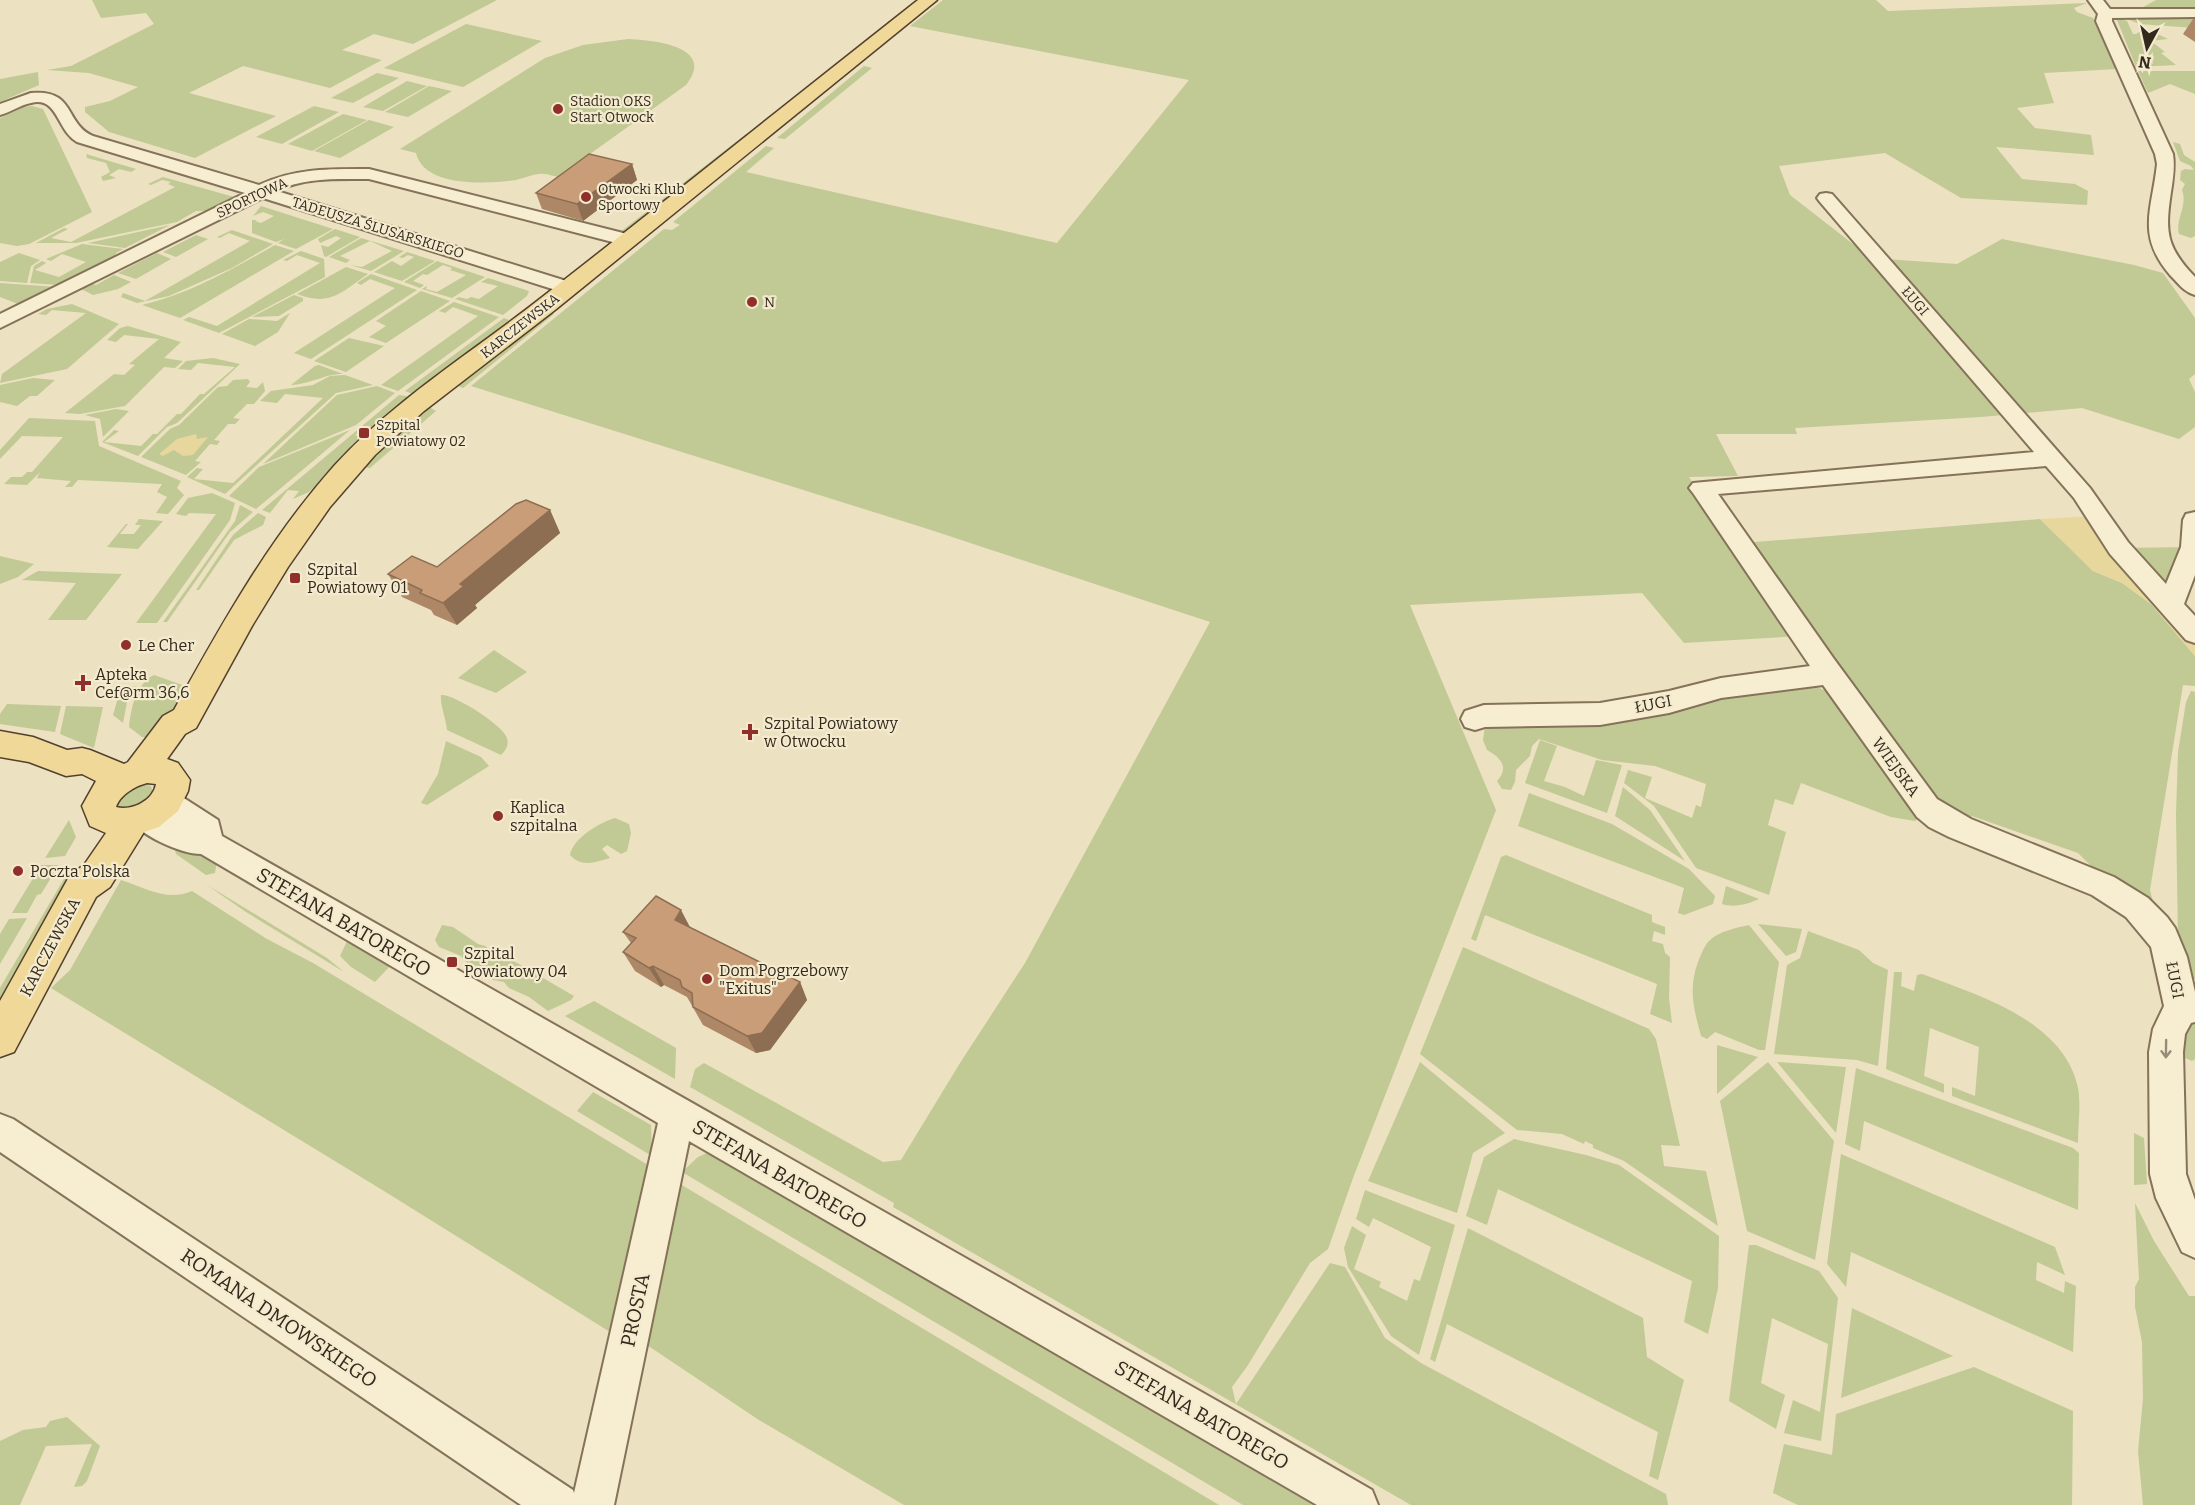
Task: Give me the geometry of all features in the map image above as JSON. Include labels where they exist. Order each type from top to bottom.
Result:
[{"type":"main road","name":"KARCZEWSKA","points":[[0,1039],[83,886],[97,876],[135,797],[188,728],[188,722],[185,719],[245,611],[282,552],[346,470],[423,401],[569,288],[929,0]]},
{"type":"main road","points":[[0,744],[33,750],[66,763],[64,772],[135,797]]},
{"type":"street","points":[[2195,13],[2101,7],[2104,21],[2164,154],[2166,164],[2159,228],[2160,242],[2166,255],[2195,290]]},
{"type":"street","name":"TADEUSZA ŚLUSARSKIEGO","points":[[0,110],[33,95],[50,100],[62,108],[70,129],[76,135],[98,144],[569,288]]},
{"type":"street","name":"SPORTOWA","points":[[0,322],[286,179],[334,174],[369,174],[628,240]]},
{"type":"street","name":"ŁUGI","points":[[1826,198],[2082,493],[2119,548],[2195,633]]},
{"type":"street","name":"WIEJSKA","points":[[2052,458],[1701,488],[1830,675],[1927,808],[1940,818],[1960,828],[2108,888],[2144,914],[2157,929],[2169,951]]},
{"type":"street","points":[[2171,606],[2193,547],[2195,520]]},
{"type":"street","name":"ŁUGI","points":[[1475,719],[1484,716],[1600,714],[1668,702],[1721,688],[1830,675]]},
{"type":"street","name":"STEFANA BATOREGO","points":[[135,797],[188,841],[205,841],[677,1116],[1228,1429],[1357,1505]]},
{"type":"street","name":"ŁUGI","points":[[2169,951],[2188,1008]]},
{"type":"street","points":[[2187,1225],[2171,1189],[2168,1174],[2166,1052],[2167,1035],[2172,1021],[2188,1008]]},
{"type":"street","name":"PROSTA","points":[[593,1505],[677,1116]]},
{"type":"street","name":"ROMANA DMOWSKIEGO","points":[[0,1131],[558,1505]]},
{"type":"green space","points":[[92,0],[497,0],[413,44],[374,34],[342,50],[382,60],[330,88],[243,66],[189,93],[276,116],[195,158],[109,132],[85,112],[85,107],[110,101],[138,87],[89,73],[47,70],[71,66],[154,24],[146,13],[101,18]]},
{"type":"green space","points":[[943,0],[1876,0],[1888,11],[2087,3],[2074,8],[2077,12],[2093,18],[2108,38],[2117,69],[2044,73],[2054,103],[2017,108],[2035,128],[2091,135],[2094,155],[1996,147],[2022,179],[2075,184],[2088,191],[2087,205],[1961,198],[1885,153],[1779,166],[1790,195],[1871,258],[1957,264],[2002,239],[2134,265],[2163,273],[2195,318],[2195,374],[2189,379],[2195,392],[2195,427],[2179,439],[2082,408],[1981,417],[1795,428],[1797,434],[1716,434],[1738,476],[1689,477],[1730,544],[2040,519],[2093,571],[2122,583],[2151,604],[2195,656],[2195,686],[2183,685],[2150,890],[2154,906],[2101,876],[2078,853],[1972,816],[1960,821],[1943,809],[1815,635],[1684,643],[1642,593],[1410,605],[1496,810],[1353,1178],[1328,1249],[1310,1263],[1248,1365],[1232,1387],[1236,1404],[1330,1263],[1345,1267],[1385,1338],[1421,1363],[1666,1494],[1668,1505],[1411,1505],[893,1207],[894,1203],[690,1087],[695,1069],[704,1063],[883,1162],[901,1160],[1025,963],[1210,622],[931,530],[471,386],[664,229],[672,230],[680,225],[673,222],[766,146],[774,148],[746,172],[1057,243],[1189,80],[910,26]]},
{"type":"green space","points":[[2156,0],[2195,0],[2195,11],[2136,11]]},
{"type":"green space","points":[[2125,18],[2195,18],[2195,28],[2139,24]]},
{"type":"green space","points":[[2117,20],[2127,21],[2133,34],[2145,28],[2168,39],[2151,41],[2176,65],[2136,67]]},
{"type":"green space","points":[[466,24],[542,41],[463,87],[384,68]]},
{"type":"green space","name":"Stadion OKS Start Otwock","points":[[628,39],[652,41],[678,48],[688,54],[694,62],[693,72],[686,85],[558,177],[541,174],[516,180],[459,181],[431,173],[421,164],[416,153],[400,149],[545,58],[583,45]]},
{"type":"green space","points":[[864,66],[872,68],[785,139],[777,138]]},
{"type":"green space","points":[[2138,71],[2195,71],[2195,94],[2170,84],[2148,93]]},
{"type":"green space","points":[[38,72],[39,85],[0,102],[0,79]]},
{"type":"green space","points":[[377,73],[399,78],[353,103],[331,98]]},
{"type":"green space","points":[[407,81],[427,86],[383,111],[363,107]]},
{"type":"green space","points":[[429,86],[452,91],[408,117],[385,112]]},
{"type":"green space","points":[[32,106],[43,109],[92,212],[29,244],[17,246],[0,243],[0,118],[23,107]]},
{"type":"green space","points":[[314,106],[339,112],[282,144],[256,137]]},
{"type":"green space","points":[[343,114],[367,120],[312,151],[288,144]]},
{"type":"green space","points":[[369,120],[394,127],[340,158],[314,151]]},
{"type":"green space","points":[[746,134],[749,137],[627,234],[619,233]]},
{"type":"green space","points":[[2173,142],[2180,144],[2184,155],[2195,162],[2195,236],[2191,238],[2179,234],[2178,228],[2184,202],[2182,190],[2185,184],[2180,180],[2181,171],[2194,170],[2180,161]]},
{"type":"green space","points":[[86,154],[136,169],[131,172],[119,169],[109,175],[116,178],[103,181],[101,177],[110,172],[106,163],[87,158]]},
{"type":"green space","points":[[163,177],[234,197],[209,211],[196,211],[177,222],[76,243],[36,243],[64,228],[68,229],[51,238],[71,242],[175,187],[168,184],[171,182],[162,180],[148,184]]},
{"type":"green space","points":[[261,206],[333,229],[296,249],[278,243],[284,239],[276,242],[252,233],[252,220],[261,223],[274,216],[263,212],[253,216]]},
{"type":"green space","points":[[170,225],[125,248],[88,243]]},
{"type":"green space","points":[[335,229],[360,237],[326,257],[321,245],[328,247],[341,238],[336,236],[320,243],[318,239]]},
{"type":"green space","points":[[232,230],[273,244],[232,268],[169,296],[137,303],[121,297],[123,293],[145,301],[250,241],[229,233],[220,238],[217,237]]},
{"type":"green space","points":[[196,235],[208,239],[176,257],[163,252]]},
{"type":"green space","points":[[361,238],[404,251],[371,271],[350,265],[362,267],[392,251],[370,241],[340,256],[350,260],[346,263],[329,257]]},
{"type":"green space","points":[[82,244],[123,249],[116,253],[115,258],[59,285],[30,283],[34,266],[42,261],[46,263],[35,270],[59,277],[86,262],[62,254],[51,261],[46,259]]},
{"type":"green space","points":[[275,245],[294,251],[180,318],[142,305],[194,288]]},
{"type":"green space","points":[[301,251],[324,259],[325,277],[219,333],[183,320],[189,317],[217,326],[320,263],[297,255],[287,261],[283,260]]},
{"type":"green space","points":[[407,252],[435,261],[402,281],[374,272],[392,261],[401,266],[414,257],[408,255],[403,258],[399,257]]},
{"type":"green space","points":[[19,253],[40,260],[31,266],[27,283],[0,281],[0,262]]},
{"type":"green space","points":[[157,253],[171,259],[136,279],[118,273]]},
{"type":"green space","points":[[437,261],[485,277],[452,298],[422,289],[427,286],[426,289],[437,292],[466,275],[443,265],[413,281],[424,285],[420,288],[404,282]]},
{"type":"green space","points":[[346,267],[368,274],[335,296],[319,299],[297,294]]},
{"type":"green space","points":[[371,274],[417,290],[311,359],[294,353],[395,288],[370,279],[361,285],[357,283]]},
{"type":"green space","points":[[114,275],[131,282],[118,289],[93,295],[81,289],[83,285],[90,283],[96,285]]},
{"type":"green space","points":[[488,278],[529,291],[527,296],[503,315],[455,299],[471,297],[479,299],[498,286],[481,282]]},
{"type":"green space","points":[[0,283],[57,287],[18,304],[0,297]]},
{"type":"green space","points":[[421,291],[450,301],[386,343],[369,337],[386,326],[376,321]]},
{"type":"green space","points":[[294,295],[303,298],[303,301],[279,316],[252,317]]},
{"type":"green space","points":[[454,302],[499,317],[398,391],[381,385],[478,316],[453,307],[445,313],[439,311]]},
{"type":"green space","points":[[72,304],[119,324],[67,369],[0,383],[2,374],[86,313],[52,310],[46,315],[38,314],[47,309]]},
{"type":"green space","points":[[548,311],[554,314],[463,388],[458,386],[462,380]]},
{"type":"green space","points":[[290,313],[278,332],[255,346],[222,334],[249,319],[277,321]]},
{"type":"green space","points":[[504,318],[509,320],[413,394],[405,391]]},
{"type":"green space","points":[[128,326],[181,342],[164,358],[183,361],[175,368],[164,367],[125,406],[80,414],[65,413],[114,374],[124,375],[135,365],[129,364],[159,339],[124,335],[116,342],[107,340],[120,328]]},
{"type":"green space","points":[[349,338],[384,346],[346,372],[314,361]]},
{"type":"green space","points":[[213,358],[240,364],[177,423],[167,427],[138,456],[102,442],[114,430],[119,431],[104,442],[141,446],[153,434],[157,434],[200,394],[204,394],[235,367],[198,363],[191,370],[178,369],[186,361]]},
{"type":"green space","points":[[319,365],[343,374],[291,385],[315,366]]},
{"type":"green space","points":[[345,375],[373,385],[336,393],[225,494],[187,477],[197,468],[203,469],[194,479],[233,483],[323,398],[285,394],[277,403],[260,401],[271,391],[313,385],[330,376]]},
{"type":"green space","points":[[33,378],[55,380],[37,396],[30,396],[17,406],[0,402],[0,385]]},
{"type":"green space","points":[[248,379],[250,382],[246,387],[257,388],[263,382],[265,391],[254,404],[247,404],[233,418],[240,419],[235,424],[228,424],[214,440],[220,441],[217,445],[210,444],[195,461],[201,462],[186,475],[141,457],[170,429],[179,425],[218,387],[227,386],[233,380]]},
{"type":"green space","points":[[377,386],[395,393],[356,425],[263,464],[337,395]]},
{"type":"green space","points":[[399,395],[408,398],[372,427],[367,426],[355,435],[360,437],[309,492],[293,499],[299,491],[288,490],[270,513],[262,510]]},
{"type":"green space","points":[[429,407],[436,411],[370,468],[363,467],[374,454]]},
{"type":"green space","points":[[116,409],[129,411],[103,437],[100,419],[85,415]]},
{"type":"green space","points":[[29,418],[95,421],[99,446],[181,481],[177,488],[184,495],[168,514],[156,513],[167,497],[157,492],[162,484],[78,480],[72,487],[65,487],[71,481],[37,478],[40,472],[27,485],[4,484],[11,477],[22,477],[27,472],[32,472],[63,437],[22,436],[0,459],[0,450]]},
{"type":"green space","points":[[350,430],[256,509],[229,496],[259,467]]},
{"type":"green space","points":[[212,493],[235,503],[230,520],[157,623],[136,623],[216,514],[189,513],[186,516],[176,514],[188,498]]},
{"type":"green space","points":[[240,505],[253,512],[230,532],[167,622],[163,622],[235,521]]},
{"type":"green space","points":[[258,513],[266,517],[263,525],[234,540],[199,590],[196,590],[233,535]]},
{"type":"green space","points":[[139,519],[163,521],[138,549],[107,547],[126,524],[128,524],[120,534],[134,534],[141,525],[135,525]]},
{"type":"green space","points":[[2193,547],[2171,606],[2119,548]]},
{"type":"green space","points":[[0,556],[34,564],[18,577],[0,584]]},
{"type":"green space","points":[[38,571],[122,574],[86,620],[48,620],[76,583],[22,580]]},
{"type":"green space","points":[[494,650],[527,672],[496,693],[458,678]]},
{"type":"green space","points":[[154,675],[188,687],[159,738],[142,737],[129,727],[131,712],[139,690]]},
{"type":"green space","points":[[134,686],[137,687],[127,702],[123,723],[113,715],[119,694]]},
{"type":"green space","points":[[1790,686],[1817,687],[1828,692],[1922,816],[1915,821],[1891,817],[1801,783],[1793,805],[1775,799],[1768,825],[1786,832],[1769,895],[1696,868],[1654,806],[1624,783],[1628,770],[1652,777],[1645,798],[1692,818],[1696,805],[1701,807],[1706,784],[1655,766],[1602,760],[1539,739],[1532,746],[1530,756],[1516,770],[1515,782],[1511,790],[1502,789],[1497,781],[1503,771],[1502,763],[1487,750],[1483,740],[1485,726]]},
{"type":"green space","points":[[2191,691],[2195,692],[2195,979],[2188,976],[2178,939],[2176,815],[2178,752],[2186,702]]},
{"type":"green space","points":[[441,695],[467,705],[488,718],[504,732],[508,741],[501,755],[447,730]]},
{"type":"green space","points":[[7,704],[61,706],[55,732],[0,724],[0,714]]},
{"type":"green space","points":[[66,706],[103,707],[94,748],[60,734]]},
{"type":"green space","points":[[1540,740],[1557,746],[1544,781],[1584,796],[1596,760],[1622,765],[1607,813],[1525,783]]},
{"type":"green space","points":[[446,741],[481,757],[489,766],[427,805],[421,803],[438,774]]},
{"type":"green space","points":[[142,784],[151,786],[153,793],[143,805],[121,809],[117,803],[121,795]]},
{"type":"green space","points":[[1623,787],[1650,810],[1685,861],[1615,816]]},
{"type":"green space","points":[[1529,793],[1612,824],[1689,869],[1715,896],[1713,904],[1684,915],[1678,913],[1684,888],[1518,826]]},
{"type":"green space","points":[[615,818],[629,824],[631,833],[627,851],[621,854],[607,845],[602,849],[610,858],[589,863],[579,862],[570,855],[581,837],[595,827]]},
{"type":"green space","points":[[69,820],[76,837],[65,856],[45,858]]},
{"type":"green space","points":[[174,846],[217,860],[215,873],[206,875],[176,854]]},
{"type":"green space","points":[[1506,855],[1652,915],[1652,922],[1665,927],[1665,935],[1654,931],[1652,941],[1663,944],[1665,953],[1670,957],[1669,998],[1672,1023],[1650,1014],[1657,984],[1485,915],[1476,941],[1471,939],[1501,857]]},
{"type":"green space","points":[[41,865],[59,865],[27,913],[12,913]]},
{"type":"green space","points":[[74,871],[0,1017],[0,988],[65,877]]},
{"type":"green space","points":[[121,880],[165,894],[183,894],[192,891],[267,939],[313,963],[648,1165],[610,1332],[51,988],[70,970]]},
{"type":"green space","points":[[207,885],[327,958],[344,972],[246,912]]},
{"type":"green space","points":[[1726,886],[1759,899],[1741,905],[1722,904]]},
{"type":"green space","points":[[27,918],[0,964],[0,934],[9,919]]},
{"type":"green space","points":[[1758,924],[1802,929],[1796,952],[1786,956]]},
{"type":"green space","points":[[442,925],[453,927],[499,956],[512,960],[574,996],[571,1000],[548,1011],[529,997],[509,988],[504,982],[493,980],[477,966],[468,964],[461,956],[439,947],[435,940]]},
{"type":"green space","points":[[1749,925],[1779,962],[1765,1050],[1759,1050],[1715,1032],[1707,1039],[1701,1036],[1693,999],[1695,972],[1707,943],[1723,932]]},
{"type":"green space","points":[[1808,931],[1859,950],[1873,963],[1888,970],[1878,1066],[1857,1060],[1774,1054],[1787,965],[1800,958]]},
{"type":"green space","points":[[348,939],[391,965],[375,982],[351,967],[340,956]]},
{"type":"green space","points":[[1463,947],[1649,1029],[1656,1039],[1680,1146],[1661,1145],[1664,1166],[1706,1171],[1718,1226],[1624,1161],[1593,1148],[1593,1145],[1585,1141],[1584,1144],[1562,1134],[1517,1130],[1420,1054]]},
{"type":"green space","points":[[1894,972],[1902,972],[1901,986],[1914,991],[1917,975],[1922,974],[1992,1001],[2037,1028],[2055,1044],[2070,1064],[2078,1088],[2078,1143],[1952,1096],[1952,1087],[1975,1096],[1979,1047],[1930,1028],[1924,1076],[1944,1084],[1944,1093],[1886,1069]]},
{"type":"green space","points":[[594,1001],[676,1048],[675,1079],[565,1016]]},
{"type":"green space","points":[[2195,1017],[2195,1059],[2192,1061],[2178,1055],[2182,1036]]},
{"type":"green space","points":[[1717,1045],[1758,1057],[1717,1094]]},
{"type":"green space","points":[[1420,1062],[1505,1133],[1473,1153],[1457,1213],[1368,1181]]},
{"type":"green space","points":[[1768,1062],[1834,1141],[1815,1260],[1747,1231],[1720,1101]]},
{"type":"green space","points":[[1777,1062],[1846,1067],[1836,1133]]},
{"type":"green space","points":[[1856,1068],[2073,1148],[2079,1153],[2078,1210],[1864,1121],[1860,1151],[1845,1144]]},
{"type":"green space","points":[[593,1092],[651,1125],[652,1156],[577,1111]]},
{"type":"green space","points":[[2134,1133],[2144,1138],[2147,1184],[2134,1185]]},
{"type":"green space","points":[[1514,1139],[1619,1165],[1719,1236],[1718,1288],[1708,1334],[1684,1322],[1692,1281],[1498,1189],[1487,1225],[1466,1216],[1484,1157]]},
{"type":"green space","points":[[707,1153],[713,1154],[1313,1505],[1243,1505],[682,1172],[698,1157]]},
{"type":"green space","points":[[1841,1154],[2055,1247],[2065,1275],[2037,1262],[2036,1280],[2064,1293],[2065,1281],[2076,1286],[2073,1352],[1851,1252],[1846,1287],[1827,1264]]},
{"type":"green space","points":[[675,1181],[1219,1505],[904,1505],[759,1420],[647,1345]]},
{"type":"green space","points":[[1365,1190],[1455,1225],[1419,1355],[1391,1336],[1348,1267],[1344,1248],[1352,1226],[1366,1235],[1354,1269],[1381,1282],[1379,1287],[1407,1301],[1414,1279],[1420,1281],[1431,1247],[1373,1218],[1369,1227],[1356,1219]]},
{"type":"green space","points":[[2135,1203],[2154,1241],[2189,1296],[2195,1296],[2195,1505],[2143,1505],[2138,1451],[2143,1399],[2142,1342],[2135,1307],[2135,1287],[2139,1279]]},
{"type":"green space","points":[[1468,1228],[1643,1318],[1647,1357],[1684,1380],[1658,1480],[1649,1476],[1658,1432],[1447,1324],[1435,1362],[1430,1359]]},
{"type":"green space","points":[[1749,1245],[1756,1245],[1819,1271],[1838,1298],[1821,1441],[1784,1433],[1793,1400],[1820,1412],[1828,1344],[1772,1318],[1761,1383],[1785,1395],[1776,1429],[1729,1401]]},
{"type":"green space","points":[[1852,1308],[1953,1356],[1841,1398]]},
{"type":"green space","points":[[1974,1367],[2073,1411],[2072,1505],[1798,1505],[1773,1493],[1784,1444],[1832,1455],[1836,1414]]},
{"type":"green space","points":[[67,1417],[100,1446],[87,1481],[82,1486],[74,1487],[92,1444],[46,1446],[20,1505],[0,1505],[0,1441],[23,1430],[46,1427],[50,1421]]},
{"type":"sand","points":[[196,434],[197,439],[208,437],[193,455],[183,456],[174,450],[163,456],[159,454],[177,439]]},
{"type":"sand","points":[[2098,516],[2195,633],[2195,656],[2151,604],[2122,583],[2093,571],[2040,519]]},
{"type":"building","points":[[589,154],[632,164],[577,204],[536,193]]},
{"type":"building","points":[[526,500],[550,510],[460,584],[464,586],[443,603],[420,593],[422,590],[388,574],[412,556],[437,567],[516,504]]},
{"type":"building","name":"Dom Pogrzebowy \"Exitus\"","points":[[656,896],[681,910],[675,920],[800,982],[762,1033],[747,1036],[693,1007],[692,993],[682,987],[680,980],[653,966],[649,968],[623,952],[636,938],[623,932]]},
{"type":"place","name":"Stadion OKS Start Otwock","points":[[558,109]]},
{"type":"place","name":"Otwocki Klub Sportowy","points":[[586,197]]},
{"type":"place","name":"N","points":[[752,302]]},
{"type":"place","name":"Szpital Powiatowy 02","points":[[364,433]]},
{"type":"place","name":"Szpital Powiatowy 01","points":[[295,578]]},
{"type":"place","name":"Le Cher","points":[[126,645]]},
{"type":"place","name":"Apteka Cef@rm 36,6","points":[[83,683]]},
{"type":"place","name":"Szpital Powiatowy w Otwocku","points":[[750,732]]},
{"type":"place","name":"Kaplica szpitalna","points":[[498,816]]},
{"type":"place","name":"Poczta Polska","points":[[18,871]]},
{"type":"place","name":"Szpital Powiatowy 04","points":[[452,962]]},
{"type":"place","name":"Dom Pogrzebowy \"Exitus\"","points":[[707,979]]}]
